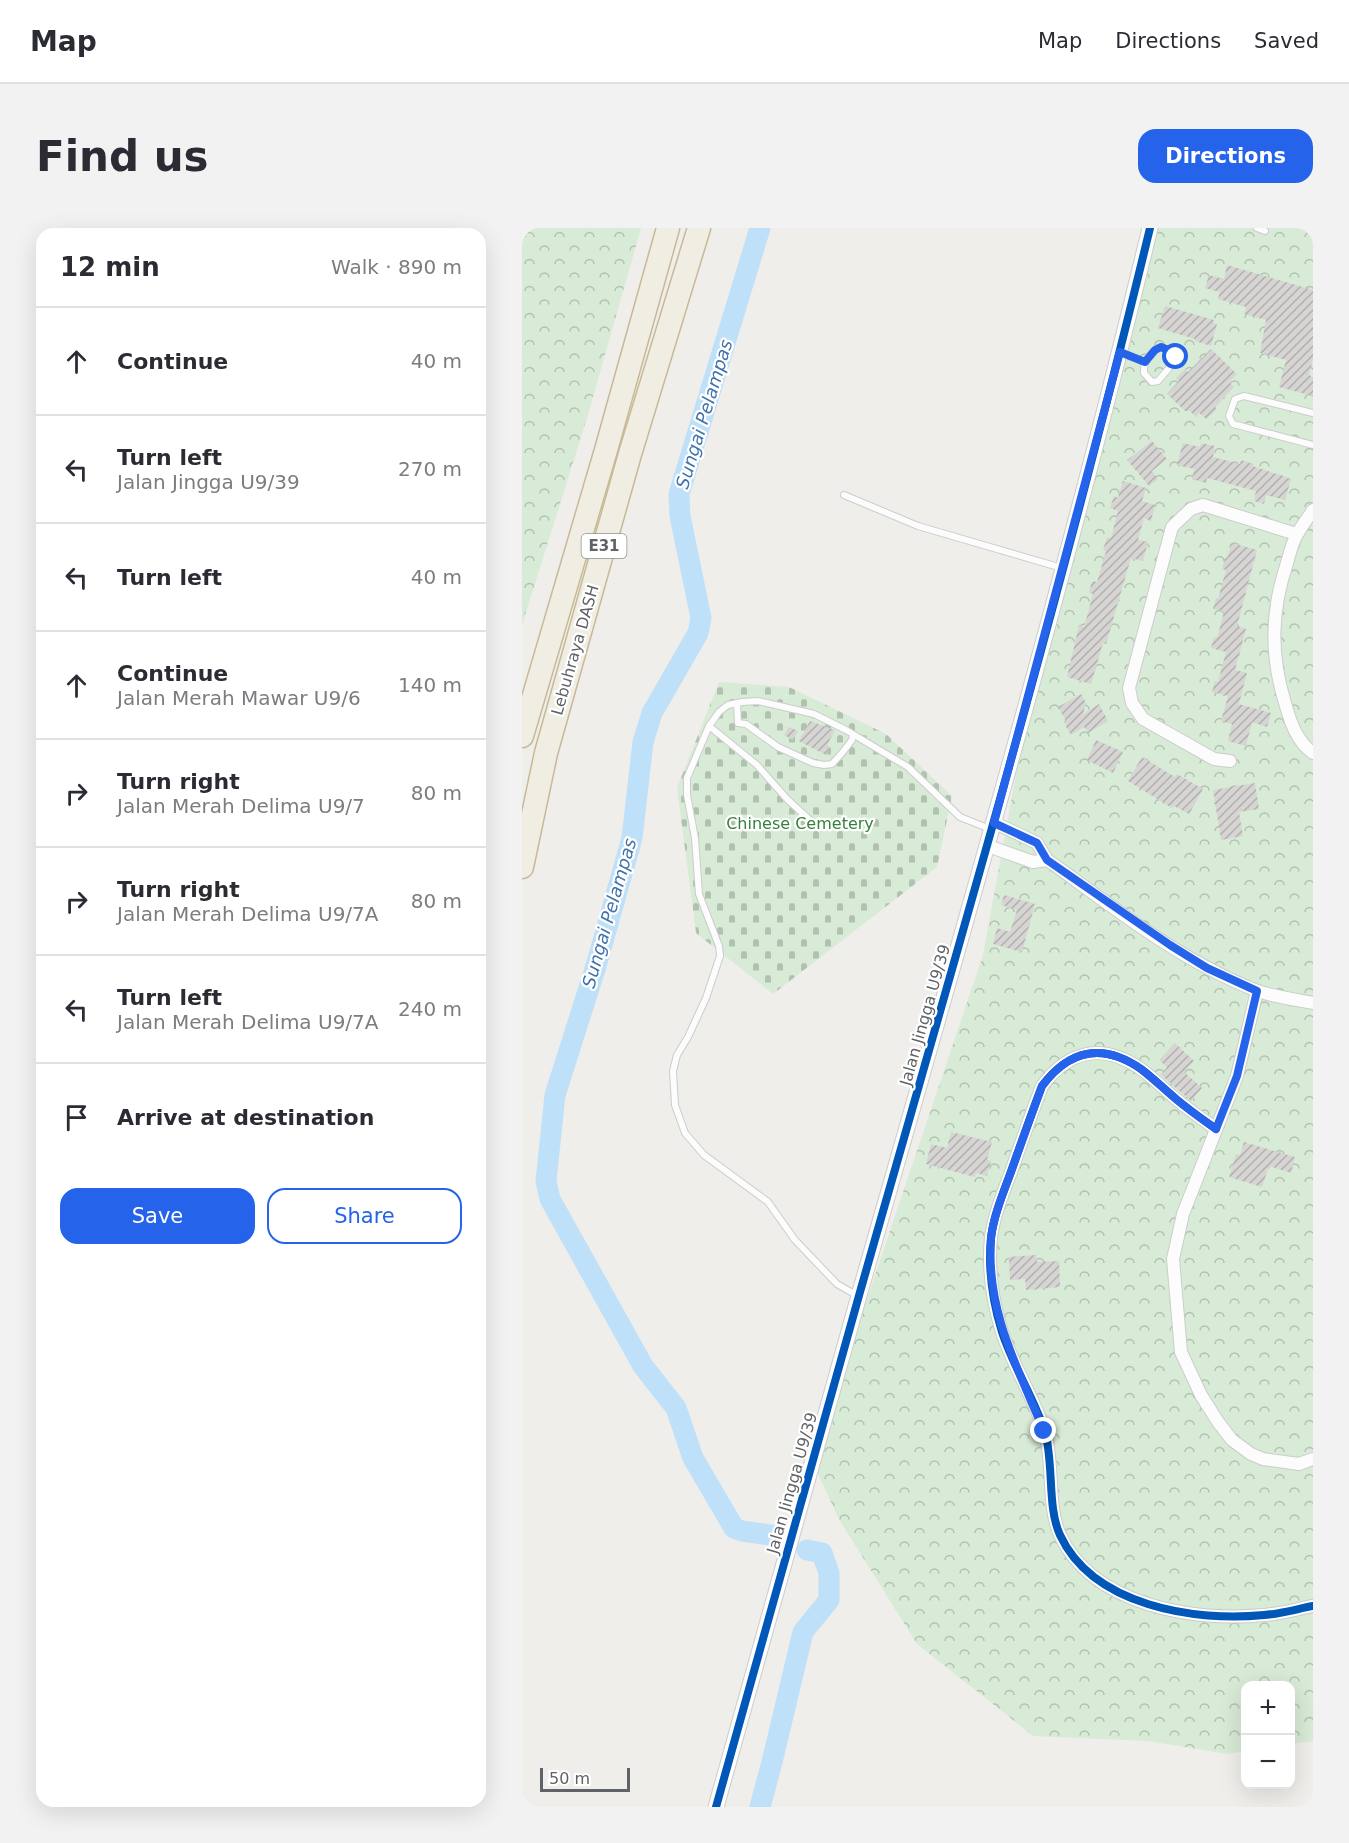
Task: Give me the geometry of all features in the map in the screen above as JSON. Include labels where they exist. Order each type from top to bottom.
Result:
[{"type":"highway","name":"Lebuhraya DASH","points":[[522,736],[668,228]]},
{"type":"highway","name":"Lebuhraya DASH","points":[[522,867],[549,742],[630,454],[699,228]]},
{"type":"street","name":"Jalan Jingga U9/39","points":[[716,1807],[858,1296],[988,846],[1120,352],[1150,228]]},
{"type":"street","points":[[1230,761],[1214,759],[1143,719],[1132,703],[1129,688],[1172,527],[1191,509],[1203,506],[1296,534]]},
{"type":"street","points":[[1313,510],[1296,534],[1279,587],[1274,615],[1274,640],[1280,688],[1290,721],[1305,747],[1313,753]]},
{"type":"street","points":[[993,827],[1037,843],[1047,860],[1207,968],[1257,991],[1313,1003]]},
{"type":"street","points":[[988,846],[1033,862],[1047,860]]},
{"type":"street","points":[[1257,991],[1237,1076],[1183,1214],[1173,1259],[1181,1352],[1201,1395],[1232,1440],[1251,1454],[1263,1459],[1299,1464],[1313,1459]]},
{"type":"street","points":[[1216,1129],[1176,1099],[1143,1070],[1128,1061],[1106,1053],[1093,1052],[1066,1061],[1042,1086],[997,1213],[991,1237],[994,1302],[1002,1333],[1044,1431],[1050,1455],[1054,1512],[1059,1534],[1069,1551],[1093,1576],[1115,1591],[1145,1604],[1211,1617],[1264,1616],[1313,1606]]},
{"type":"lane","points":[[1257,228],[1265,231]]},
{"type":"lane","points":[[1161,347],[1175,353],[1175,361],[1155,382],[1152,382],[1144,373],[1145,362],[1155,350],[1161,347]]},
{"type":"lane","points":[[1120,352],[1145,362]]},
{"type":"lane","points":[[1313,413],[1244,396],[1235,399],[1229,416],[1233,424],[1313,445]]},
{"type":"lane","points":[[844,495],[918,526],[1062,569]]},
{"type":"lane","points":[[858,1296],[837,1284],[830,1277],[795,1240],[768,1202],[704,1155],[685,1133],[675,1105],[673,1071],[677,1055],[698,1017],[720,956],[719,946],[699,894],[687,778],[709,726],[719,712],[728,705],[758,701],[814,714],[854,735],[908,766],[960,817],[993,827]]},
{"type":"lane","points":[[737,703],[738,723],[746,724],[778,747],[813,763],[832,764],[854,735]]},
{"type":"lane","points":[[709,726],[757,765],[787,799],[813,823]]},
{"type":"green space","points":[[531,228],[641,228],[587,418],[522,625],[522,241]]},
{"type":"green space","points":[[1158,228],[1313,228],[1313,1741],[1295,1743],[1295,1681],[1241,1681],[1241,1752],[1227,1754],[1148,1741],[1033,1736],[917,1644],[840,1521],[812,1462],[983,955],[1033,681]]},
{"type":"green space","name":"Chinese Cemetery","points":[[719,682],[789,687],[886,734],[952,796],[937,867],[773,994],[696,933],[677,788]]},
{"type":"building","points":[[1227,265],[1313,290],[1313,359],[1309,375],[1313,377],[1313,396],[1279,387],[1286,360],[1260,353],[1266,320],[1244,314],[1246,307],[1218,299],[1220,292],[1205,288],[1209,275],[1224,279]]},
{"type":"building","points":[[1165,306],[1214,320],[1213,323],[1217,324],[1211,346],[1158,328]]},
{"type":"building","points":[[1211,349],[1237,374],[1229,382],[1234,387],[1206,419],[1199,413],[1196,417],[1190,411],[1185,411],[1167,394],[1179,381],[1176,378],[1185,369],[1188,372]]},
{"type":"building","points":[[1152,441],[1167,459],[1152,471],[1158,479],[1149,486],[1127,460]]},
{"type":"building","points":[[1183,443],[1200,447],[1201,443],[1215,446],[1213,457],[1240,464],[1241,460],[1291,479],[1285,500],[1266,495],[1264,504],[1254,501],[1256,491],[1207,478],[1206,483],[1192,479],[1194,469],[1177,465]]},
{"type":"building","points":[[1123,481],[1146,488],[1142,501],[1155,505],[1151,521],[1144,518],[1138,540],[1148,542],[1143,561],[1131,558],[1106,644],[1103,643],[1091,684],[1067,677],[1079,625],[1084,627],[1093,594],[1089,593],[1092,581],[1097,582],[1106,551],[1103,550],[1107,537],[1111,538],[1118,511],[1110,508],[1114,496],[1118,498]]},
{"type":"building","points":[[1232,543],[1257,550],[1237,626],[1246,629],[1235,670],[1247,673],[1239,704],[1271,713],[1267,727],[1252,722],[1246,746],[1228,741],[1232,724],[1221,721],[1228,696],[1212,692],[1215,681],[1218,682],[1226,652],[1211,648],[1214,637],[1217,638],[1224,612],[1213,609],[1226,570],[1222,569],[1225,558],[1227,558]]},
{"type":"building","points":[[1081,694],[1086,703],[1083,714],[1099,704],[1108,721],[1088,733],[1084,727],[1071,735],[1058,707]]},
{"type":"building","points":[[810,721],[835,730],[827,745],[830,747],[826,755],[799,741]]},
{"type":"building","points":[[789,727],[798,731],[793,740],[784,735]]},
{"type":"building","points":[[1096,740],[1123,752],[1113,773],[1087,760]]},
{"type":"building","points":[[1142,757],[1175,777],[1177,774],[1203,789],[1189,814],[1174,806],[1172,808],[1128,781]]},
{"type":"building","points":[[1255,783],[1259,809],[1239,812],[1243,836],[1221,840],[1213,790]]},
{"type":"building","points":[[1004,895],[1035,904],[1022,952],[993,944],[997,928],[1010,932],[1017,910],[1001,905]]},
{"type":"building","points":[[1175,1043],[1194,1061],[1184,1072],[1202,1088],[1191,1101],[1161,1075],[1167,1067],[1159,1060]]},
{"type":"building","points":[[951,1132],[992,1142],[987,1160],[991,1161],[987,1176],[976,1173],[975,1177],[926,1164],[931,1144],[947,1148]]},
{"type":"building","points":[[1244,1142],[1295,1157],[1291,1173],[1269,1166],[1262,1187],[1229,1177],[1236,1154],[1240,1155]]},
{"type":"building","points":[[1036,1255],[1037,1262],[1059,1261],[1060,1287],[1026,1290],[1025,1279],[1010,1280],[1009,1257]]},
{"type":"waterway","name":"Sungai Pelampas","points":[[760,228],[679,494],[680,516],[701,618],[698,633],[652,713],[643,742],[632,838],[596,966],[555,1095],[546,1181],[550,1199],[643,1366],[676,1408],[693,1458],[734,1528],[776,1536]]},
{"type":"waterway","name":"Sungai Pelampas","points":[[760,1807],[803,1632],[829,1600],[829,1573],[822,1553],[807,1550]]},
{"type":"cycle path","points":[[716,1807],[1011,761],[1083,495],[1150,228]]},
{"type":"cycle path","points":[[1216,1129],[1141,1069],[1113,1055],[1087,1054],[1063,1064],[1042,1086],[994,1221],[990,1261],[996,1309],[1007,1345],[1045,1432],[1053,1512],[1060,1535],[1075,1559],[1096,1578],[1121,1593],[1148,1604],[1178,1611],[1237,1616],[1282,1613],[1313,1606]]},
{"type":"route","points":[[1044,1431],[1002,1333],[994,1302],[991,1237],[1004,1191],[1042,1086],[1066,1061],[1093,1052],[1106,1053],[1128,1061],[1143,1070],[1176,1099],[1216,1129],[1237,1076],[1257,991],[1207,968],[1170,945],[1047,860],[1037,843],[994,823],[1120,352],[1145,362],[1155,350],[1161,347],[1175,353],[1176,357]]}]
